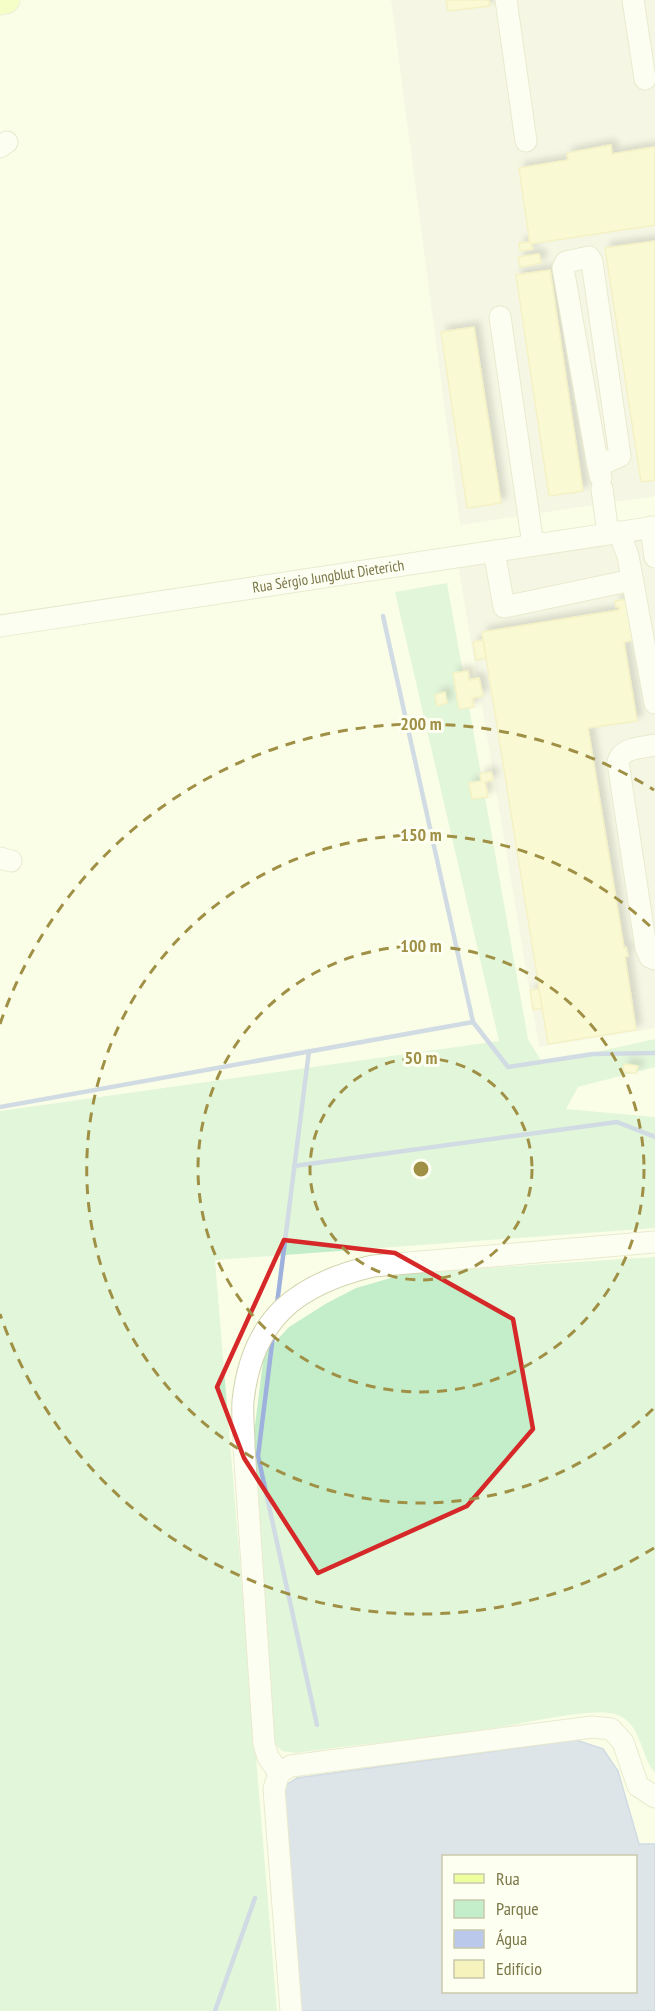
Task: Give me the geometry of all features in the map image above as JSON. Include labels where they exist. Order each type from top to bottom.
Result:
[{"type":"main road","points":[[0,1],[6,0]]},
{"type":"street","points":[[506,0],[526,141]]},
{"type":"street","points":[[633,0],[645,79]]},
{"type":"street","points":[[600,478],[620,456],[592,262],[589,258],[566,262],[563,268],[600,478],[614,533],[628,556],[655,703]]},
{"type":"street","points":[[500,317],[533,545]]},
{"type":"street","points":[[653,527],[655,557]]},
{"type":"street","name":"Rua Sérgio Jungblut Dieterich","points":[[0,626],[653,527]]},
{"type":"street","points":[[494,551],[504,607],[632,580]]},
{"type":"street","points":[[655,745],[626,750],[620,755],[618,762],[646,948],[650,957],[655,959]]},
{"type":"street","points":[[279,1773],[268,1757],[264,1744],[244,1447],[243,1401],[252,1360],[265,1329],[292,1299],[318,1284],[345,1273],[373,1266],[655,1242]]},
{"type":"street","points":[[291,2011],[274,1789],[279,1773],[291,1766],[592,1727],[611,1729],[623,1742],[638,1786],[655,1797]]},
{"type":"highlighted area","points":[[284,1240],[395,1253],[513,1319],[533,1429],[467,1506],[318,1573],[244,1458],[217,1387]]},
{"type":"shaded area","points":[[391,0],[655,0],[655,496],[460,525]]},
{"type":"shaded area","points":[[655,536],[655,1028],[539,1047],[458,564]]},
{"type":"green space","points":[[447,583],[528,1039],[543,1064],[655,1039],[655,1067],[578,1087],[566,1109],[655,1117],[655,1228],[215,1260],[277,2011],[0,2011],[0,1111],[499,1041],[395,592]]},
{"type":"green space","points":[[655,1257],[655,1773],[631,1724],[615,1714],[604,1712],[464,1733],[296,1753],[282,1751],[273,1742],[254,1433],[264,1354],[289,1327],[327,1303],[356,1288],[408,1273]]},
{"type":"water","points":[[576,1740],[603,1749],[618,1771],[639,1844],[655,1844],[655,2011],[296,2011],[283,1787],[297,1778]]},
{"type":"building","points":[[446,0],[489,0],[490,6],[448,11]]},
{"type":"building","points":[[611,145],[612,154],[655,147],[655,225],[530,244],[519,168],[568,160],[567,153]]},
{"type":"building","points":[[655,241],[655,480],[641,482],[605,248]]},
{"type":"building","points":[[530,242],[533,249],[520,251],[519,243]]},
{"type":"building","points":[[539,254],[541,263],[520,267],[518,257]]},
{"type":"building","points":[[550,270],[583,491],[549,496],[516,275]]},
{"type":"building","points":[[474,327],[501,503],[467,508],[441,332]]},
{"type":"building","points":[[628,599],[635,640],[624,642],[637,721],[588,728],[624,948],[626,947],[628,956],[625,957],[636,1030],[548,1044],[482,632],[619,610],[615,601]]},
{"type":"building","points":[[483,640],[486,658],[476,660],[473,642]]},
{"type":"building","points":[[468,671],[469,680],[479,678],[483,696],[472,698],[474,707],[459,709],[453,673]]},
{"type":"building","points":[[445,692],[447,703],[437,706],[435,695]]},
{"type":"building","points":[[491,772],[493,780],[485,782],[488,797],[472,799],[469,783],[481,781],[480,774]]},
{"type":"building","points":[[539,989],[542,1008],[533,1010],[530,990]]},
{"type":"building","points":[[624,1064],[638,1066],[636,1073],[623,1072]]},
{"type":"waterway","points":[[0,1107],[473,1022],[383,616]]},
{"type":"waterway","points":[[473,1022],[508,1067],[593,1054],[655,1053]]},
{"type":"waterway","points":[[277,1304],[309,1051]]},
{"type":"waterway","points":[[294,1166],[617,1122],[655,1137]]},
{"type":"waterway","points":[[273,1336],[258,1456],[317,1725]]},
{"type":"waterway","points":[[215,2011],[255,1898]]}]
